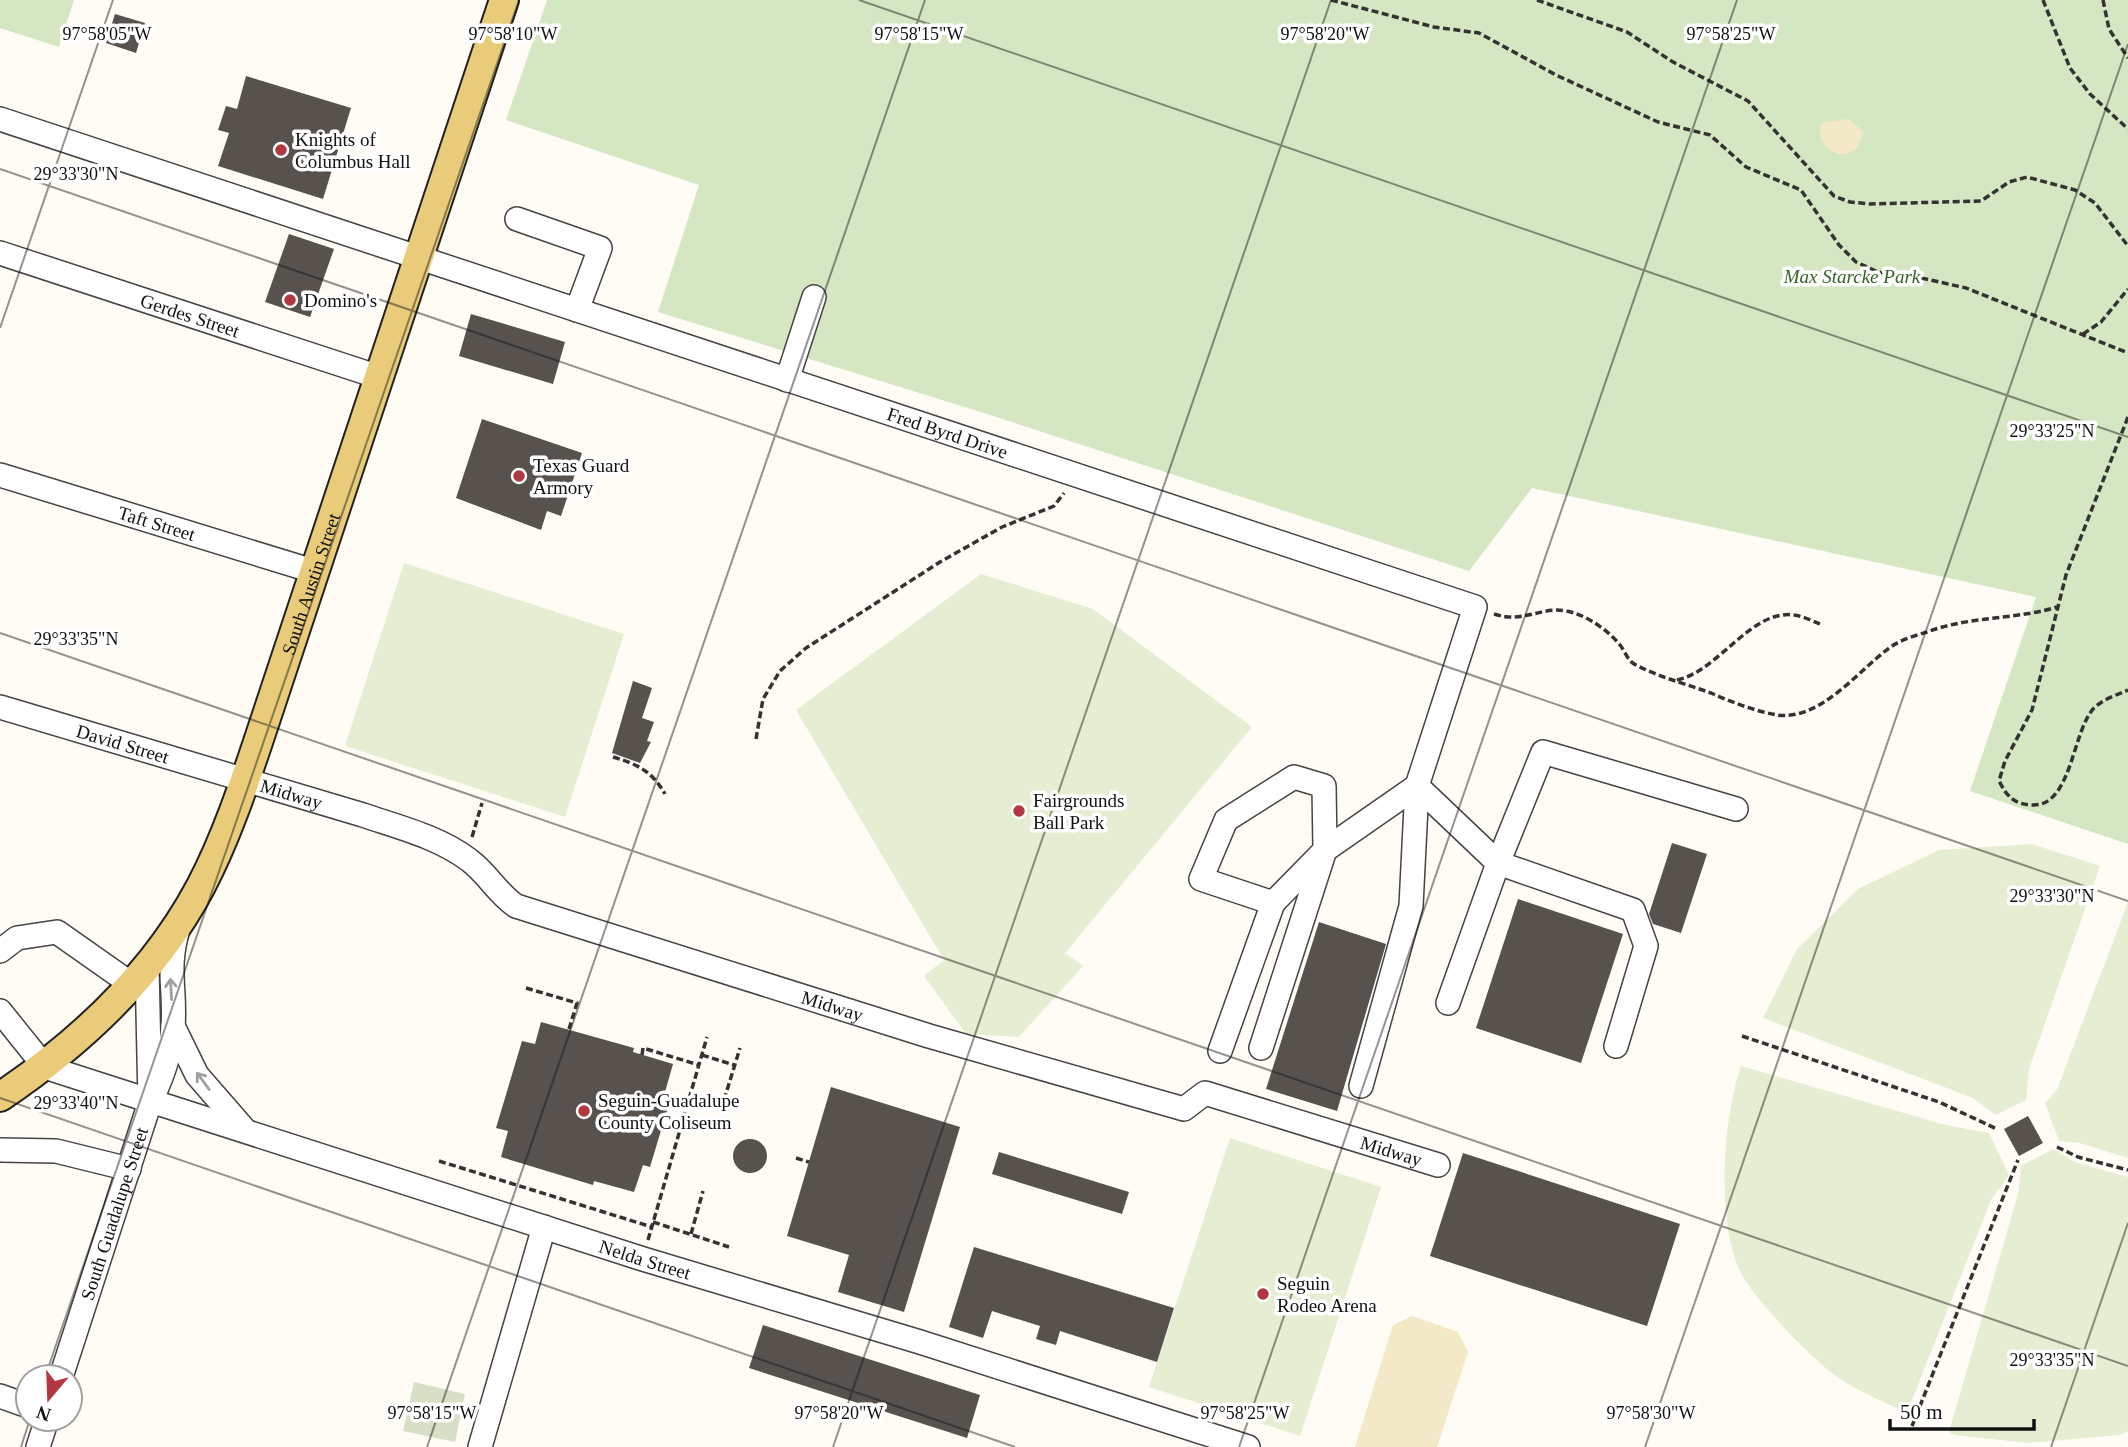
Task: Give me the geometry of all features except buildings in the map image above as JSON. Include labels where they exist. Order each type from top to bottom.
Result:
[{"type":"main road","name":"South Austin Street","points":[[0,1097],[45,1067],[100,1018],[139,975],[180,920],[206,875],[245,780],[504,0]]},
{"type":"street","name":"Fred Byrd Drive","points":[[0,119],[1475,607],[1417,786]]},
{"type":"street","points":[[517,219],[600,248],[577,310]]},
{"type":"street","name":"Gerdes Street","points":[[0,253],[379,377]]},
{"type":"street","points":[[787,380],[814,297]]},
{"type":"street","name":"Taft Street","points":[[0,475],[313,571]]},
{"type":"street","name":"David Street","points":[[0,706],[245,780]]},
{"type":"street","points":[[1448,1003],[1498,863],[1544,752],[1736,809]]},
{"type":"street","points":[[1261,1048],[1325,850],[1324,786],[1294,777],[1226,820],[1201,879],[1273,903]]},
{"type":"street","name":"Midway","points":[[245,780],[363,815],[456,850],[483,872],[503,898],[516,906],[929,1036],[1184,1109],[1205,1093],[1438,1165]]},
{"type":"street","points":[[1220,1051],[1273,903],[1325,850],[1417,786]]},
{"type":"street","points":[[1417,786],[1498,863],[1633,910],[1646,946],[1616,1046]]},
{"type":"street","points":[[1361,1086],[1411,906],[1417,786]]},
{"type":"street","points":[[150,1102],[161,1079],[173,1026],[170,954],[180,920]]},
{"type":"street","points":[[0,951],[17,938],[57,932],[139,975]]},
{"type":"street","name":"South Guadalupe Street","points":[[66,1363],[150,1102],[139,975]]},
{"type":"street","points":[[0,1011],[45,1067]]},
{"type":"street","points":[[173,1026],[197,1075],[244,1129]]},
{"type":"street","name":"Nelda Street","points":[[45,1067],[643,1259],[920,1342],[1248,1447]]},
{"type":"street","points":[[0,1150],[56,1151],[129,1169]]},
{"type":"street","points":[[480,1447],[544,1227]]},
{"type":"path","points":[[1331,0],[1434,27],[1479,33],[1556,75],[1658,122],[1710,135],[1746,167],[1801,190],[1839,245],[1856,262],[1878,272],[1966,288],[2128,353]]},
{"type":"path","points":[[1536,0],[1626,32],[1673,62],[1748,101],[1834,196],[1850,202],[1870,204],[1981,201],[2009,181],[2027,177],[2075,190],[2095,203],[2128,246]]},
{"type":"path","points":[[2043,0],[2070,68],[2090,94],[2128,129]]},
{"type":"path","points":[[2104,0],[2109,29],[2128,58]]},
{"type":"path","points":[[2083,334],[2101,322],[2128,289]]},
{"type":"path","points":[[2128,417],[2075,552],[2057,607],[2032,710],[2004,761],[1999,781],[2008,798],[2022,804],[2039,805],[2055,796],[2094,708],[2128,690]]},
{"type":"path","points":[[756,739],[764,699],[780,671],[806,648],[940,562],[1002,527],[1054,506],[1073,475]]},
{"type":"path","points":[[1501,616],[1518,619],[1535,614],[1566,611],[1594,622],[1618,642],[1633,664],[1778,715],[1798,713],[1824,702],[1891,646],[1913,637],[1937,628],[2014,614],[2030,615],[2057,607]]},
{"type":"path","points":[[1676,680],[1702,672],[1762,621],[1793,614],[1820,624]]},
{"type":"path","points":[[612,757],[645,769],[657,780],[665,794]]},
{"type":"path","points":[[472,837],[482,803]]},
{"type":"path","points":[[526,988],[577,1003],[569,1030]]},
{"type":"path","points":[[1742,1036],[1939,1102],[1997,1129]]},
{"type":"path","points":[[643,1259],[708,1037]]},
{"type":"path","points":[[642,1055],[643,1048],[699,1065]]},
{"type":"path","points":[[724,1100],[740,1048]]},
{"type":"path","points":[[702,1055],[734,1065]]},
{"type":"path","points":[[2057,1147],[2078,1157],[2128,1170]]},
{"type":"path","points":[[796,1158],[809,1162]]},
{"type":"path","points":[[1912,1426],[2018,1160]]},
{"type":"path","points":[[439,1161],[729,1247]]},
{"type":"path","points":[[691,1234],[704,1191]]},
{"type":"green space","points":[[0,0],[74,0],[59,47],[0,28]]},
{"type":"green space","name":"Max Starcke Park","points":[[547,0],[2128,0],[2128,844],[1970,791],[2036,597],[1532,488],[1469,571],[984,413],[658,312],[699,185],[506,120]]},
{"type":"green space","points":[[404,563],[624,634],[565,817],[345,746]]},
{"type":"green space","name":"Fairgrounds Ball Park","points":[[981,574],[1093,609],[1252,727],[1065,953],[1083,966],[1019,1037],[966,1034],[924,976],[944,960],[796,710]]},
{"type":"green space","points":[[2032,844],[2100,866],[2029,1069],[2026,1100],[1996,1115],[1973,1098],[1763,1018],[1797,949],[1858,889],[1939,850]]},
{"type":"green space","points":[[2128,902],[2128,1158],[2079,1143],[2059,1141],[2045,1103],[2057,1090]]},
{"type":"green space","points":[[1741,1066],[1946,1125],[1989,1133],[2009,1175],[1991,1200],[1907,1413],[1853,1387],[1826,1368],[1772,1314],[1742,1275],[1733,1253],[1725,1200],[1726,1142]]},
{"type":"green space","name":"Seguin Rodeo Arena","points":[[1230,1138],[1381,1187],[1300,1436],[1149,1387]]},
{"type":"green space","points":[[2053,1149],[2075,1162],[2128,1177],[2128,1431],[2120,1435],[2029,1443],[1955,1435],[1949,1432],[2018,1194],[2021,1166]]},
{"type":"green space","points":[[414,1382],[465,1394],[455,1442],[403,1431]]},
{"type":"sand","points":[[1848,119],[1863,131],[1860,143],[1846,154],[1838,154],[1824,144],[1820,136],[1821,125]]},
{"type":"sand","points":[[1412,1316],[1458,1332],[1468,1352],[1437,1447],[1355,1447],[1393,1325]]},
{"type":"place","name":"Knights of Columbus Hall","points":[[281,150]]},
{"type":"place","name":"Domino's","points":[[290,300]]},
{"type":"place","name":"Texas Guard Armory","points":[[519,476]]},
{"type":"place","name":"Fairgrounds Ball Park","points":[[1019,811]]},
{"type":"place","name":"Seguin-Guadalupe County Coliseum","points":[[584,1111]]},
{"type":"place","name":"Seguin Rodeo Arena","points":[[1263,1294]]}]
